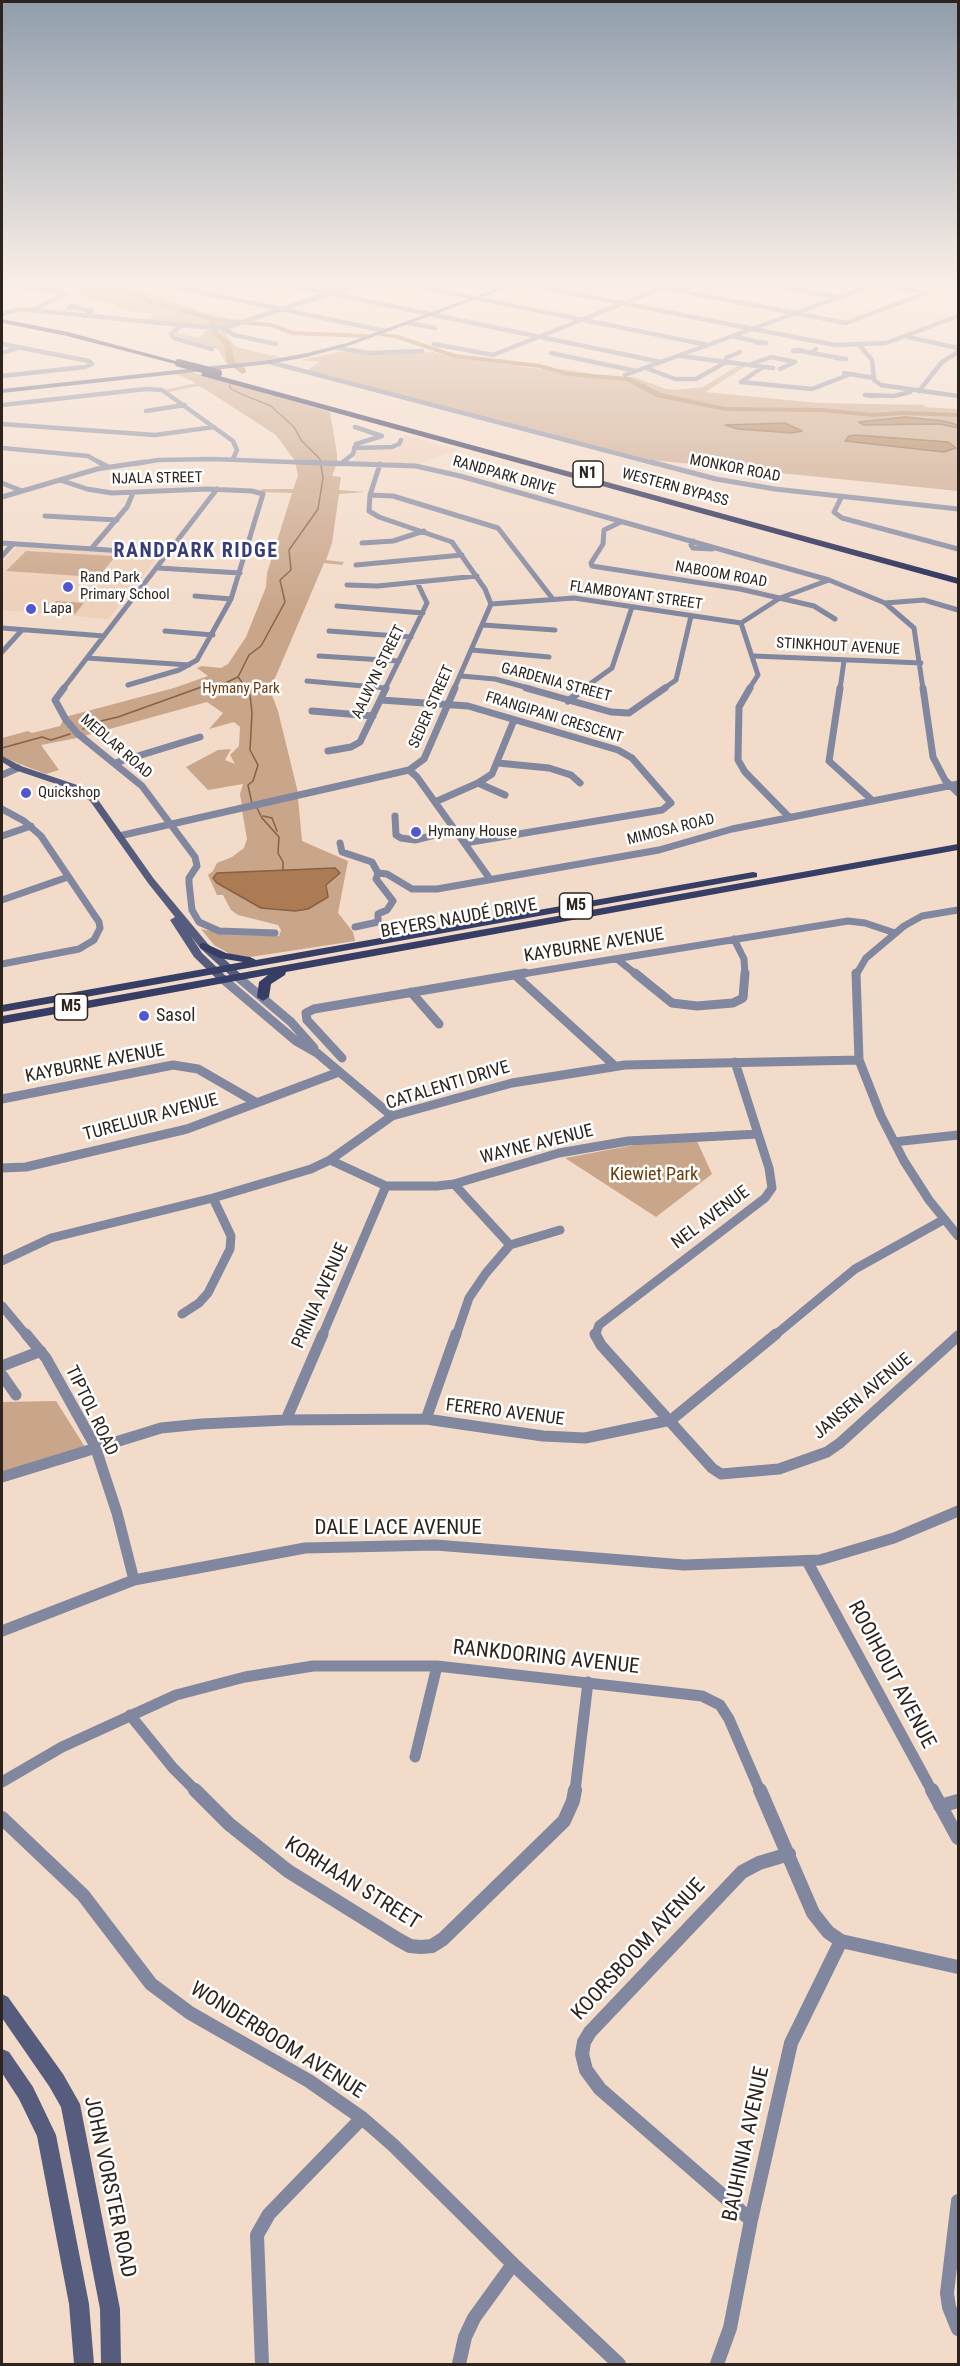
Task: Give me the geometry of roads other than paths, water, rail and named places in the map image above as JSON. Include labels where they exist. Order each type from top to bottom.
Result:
[{"type":"highway","name":"WESTERN BYPASS","points":[[280,394],[958,580]]},
{"type":"highway","name":"WESTERN BYPASS","points":[[297,394],[958,574]]},
{"type":"main road","name":"BEYERS NAUDÉ DRIVE","points":[[2,1020],[226,975],[281,959],[958,838]]},
{"type":"main road","name":"BEYERS NAUDÉ DRIVE","points":[[2,1009],[213,972],[239,978],[303,964],[958,847]]},
{"type":"main road","points":[[204,946],[234,959],[281,959]]},
{"type":"main road","points":[[263,997],[263,987],[269,979],[303,964]]},
{"type":"street","points":[[2,405],[102,394]]},
{"type":"street","points":[[171,394],[234,443],[237,450],[233,459]]},
{"type":"street","name":"MONKOR ROAD","points":[[392,394],[710,478],[762,488],[958,508]]},
{"type":"street","points":[[875,396],[900,394]]},
{"type":"street","points":[[146,411],[185,405]]},
{"type":"street","points":[[2,424],[155,435],[214,427]]},
{"type":"street","points":[[343,462],[353,454],[356,444],[382,435],[355,427]]},
{"type":"street","points":[[354,448],[392,447],[399,444],[401,440]]},
{"type":"street","points":[[2,448],[88,456],[108,467]]},
{"type":"street","name":"RANDPARK DRIVE","points":[[2,497],[108,467],[172,459],[380,464],[437,470],[829,580],[885,603],[914,628],[921,663],[933,757],[955,785],[958,793]]},
{"type":"street","points":[[380,464],[370,495],[369,508],[372,513],[452,542],[477,576],[491,604]]},
{"type":"street","name":"NJALA STREET","points":[[60,480],[90,490],[133,493],[217,489],[256,491],[263,496],[247,550]]},
{"type":"street","points":[[2,483],[22,491]]},
{"type":"street","name":"MEDLAR ROAD","points":[[217,489],[54,700],[78,734],[142,786],[197,861],[189,884],[192,910],[199,922],[210,929],[232,933],[275,933]]},
{"type":"street","points":[[91,549],[127,507],[133,493]]},
{"type":"street","points":[[370,495],[393,496],[501,529],[552,598]]},
{"type":"street","points":[[842,496],[834,512],[842,518],[958,549]]},
{"type":"street","points":[[45,516],[117,520]]},
{"type":"street","name":"NABOOM ROAD","points":[[621,522],[604,530],[601,549],[591,563],[599,568],[724,586],[780,598],[814,606],[835,619]]},
{"type":"street","points":[[362,543],[393,541],[424,531]]},
{"type":"street","points":[[2,543],[169,554]]},
{"type":"street","points":[[2,556],[13,544]]},
{"type":"street","points":[[128,685],[191,665],[197,660],[213,635],[231,599],[247,550],[231,550]]},
{"type":"street","points":[[356,565],[462,555]]},
{"type":"street","points":[[158,568],[240,573]]},
{"type":"street","points":[[347,585],[372,586],[477,576]]},
{"type":"street","points":[[789,817],[745,772],[738,760],[739,707],[758,675],[741,623],[780,598],[829,580]]},
{"type":"street","name":"AALWYN STREET","points":[[328,751],[358,744],[373,716],[427,601],[417,582]]},
{"type":"street","points":[[195,596],[231,599]]},
{"type":"street","name":"FLAMBOYANT STREET","points":[[491,604],[574,598],[741,623]]},
{"type":"street","points":[[885,603],[924,600],[958,610]]},
{"type":"street","name":"SEDER STREET","points":[[119,836],[409,771],[427,754],[491,604]]},
{"type":"street","points":[[337,606],[423,613]]},
{"type":"street","points":[[568,701],[611,670],[632,607]]},
{"type":"street","name":"GARDENIA STREET","points":[[461,676],[495,679],[610,712],[625,713],[632,711],[671,685],[678,674],[691,616]]},
{"type":"street","points":[[483,626],[555,630]]},
{"type":"street","points":[[2,628],[104,636]]},
{"type":"street","points":[[2,652],[22,630]]},
{"type":"street","points":[[165,631],[213,635]]},
{"type":"street","points":[[329,631],[411,637]]},
{"type":"street","points":[[472,650],[549,657]]},
{"type":"street","points":[[319,656],[399,662]]},
{"type":"street","name":"STINKHOUT AVENUE","points":[[753,656],[921,663]]},
{"type":"street","points":[[87,657],[191,665]]},
{"type":"street","points":[[844,661],[829,761],[873,801]]},
{"type":"street","points":[[307,681],[386,688]]},
{"type":"street","name":"FRANGIPANI CRESCENT","points":[[381,700],[474,708],[624,753],[632,758],[670,800],[670,805],[662,810],[465,843]]},
{"type":"street","points":[[312,711],[373,716]]},
{"type":"street","points":[[435,802],[478,783],[492,774],[514,720]]},
{"type":"street","points":[[115,762],[200,737]]},
{"type":"street","points":[[2,759],[18,768],[66,784],[88,795],[151,881],[226,975],[296,1041],[317,1053]]},
{"type":"street","points":[[498,763],[549,768],[571,775],[580,783]]},
{"type":"street","points":[[2,775],[18,768]]},
{"type":"street","points":[[409,771],[417,777],[490,879]]},
{"type":"street","points":[[478,783],[505,795]]},
{"type":"street","name":"MIMOSA ROAD","points":[[378,873],[392,878],[407,888],[419,890],[659,850],[732,829],[955,785]]},
{"type":"street","points":[[2,809],[31,826],[41,836],[99,922],[100,928],[94,940],[68,952],[2,964]]},
{"type":"street","points":[[395,816],[396,835],[406,840],[420,839],[455,830]]},
{"type":"street","points":[[2,836],[31,826]]},
{"type":"street","points":[[340,843],[342,852],[372,861],[378,873],[376,879],[393,901],[387,910],[378,914],[378,922],[355,927]]},
{"type":"street","points":[[2,900],[68,877]]},
{"type":"street","points":[[151,881],[154,892],[189,943],[213,972]]},
{"type":"street","points":[[958,909],[922,916],[895,933],[866,958],[857,971],[859,1060],[894,1142],[943,1220],[958,1236]]},
{"type":"street","name":"KAYBURNE AVENUE","points":[[342,1058],[307,1020],[306,1013],[314,1009],[411,992],[848,921],[865,923],[895,933]]},
{"type":"street","points":[[617,958],[668,1001],[685,1005],[727,1004],[742,1000],[745,993],[744,959],[734,939]]},
{"type":"street","points":[[515,975],[615,1066]]},
{"type":"street","points":[[239,978],[291,1022],[317,1053],[392,1116]]},
{"type":"street","points":[[411,992],[439,1024]]},
{"type":"street","name":"CATALENTI DRIVE","points":[[2,1261],[51,1238],[213,1198],[311,1169],[330,1160],[392,1116],[522,1081],[615,1066],[859,1060]]},
{"type":"street","name":"NEL AVENUE","points":[[595,1332],[599,1325],[769,1193],[773,1183],[735,1062]]},
{"type":"street","name":"KAYBURNE AVENUE","points":[[2,1100],[172,1065],[198,1069],[257,1103]]},
{"type":"street","name":"TURELUUR AVENUE","points":[[2,1168],[26,1167],[187,1129],[339,1072]]},
{"type":"street","name":"WAYNE AVENUE","points":[[330,1160],[386,1186],[454,1184],[559,1153],[628,1141],[758,1134]]},
{"type":"street","points":[[894,1142],[958,1135]]},
{"type":"street","points":[[454,1184],[510,1245]]},
{"type":"street","name":"PRINIA AVENUE","points":[[286,1419],[386,1186]]},
{"type":"street","points":[[182,1314],[199,1303],[208,1293],[230,1249],[231,1236],[213,1198]]},
{"type":"street","name":"FERERO AVENUE","points":[[2,1476],[95,1446],[161,1428],[286,1419],[426,1419],[569,1438],[615,1433],[671,1420],[855,1269],[943,1220]]},
{"type":"street","points":[[426,1419],[469,1298],[486,1273],[510,1245],[560,1230]]},
{"type":"street","name":"TIPTOL ROAD","points":[[2,1306],[41,1351],[95,1446],[117,1513],[134,1580]]},
{"type":"street","name":"JANSEN AVENUE","points":[[595,1332],[601,1345],[712,1467],[722,1474],[754,1473],[795,1464],[827,1452],[840,1443],[958,1336]]},
{"type":"street","points":[[2,1366],[41,1351]]},
{"type":"street","points":[[2,1375],[16,1395]]},
{"type":"street","name":"DALE LACE AVENUE","points":[[2,1632],[134,1580],[305,1548],[457,1546],[684,1565],[807,1561],[832,1558],[856,1551],[920,1529],[958,1511]]},
{"type":"street","name":"ROOIHOUT AVENUE","points":[[807,1561],[958,1838]]},
{"type":"street","name":"RANKDORING AVENUE","points":[[2,1782],[62,1747],[187,1691],[282,1670],[344,1665],[437,1666],[694,1694],[715,1701],[729,1719],[813,1914],[828,1932],[841,1941],[958,1967]]},
{"type":"street","points":[[415,1757],[437,1666]]},
{"type":"street","name":"KORHAAN STREET","points":[[130,1715],[173,1768],[229,1824],[288,1871],[399,1940],[410,1946],[421,1947],[432,1946],[443,1939],[564,1821],[573,1801],[588,1682]]},
{"type":"street","points":[[940,1806],[958,1801]]},
{"type":"street","name":"WONDERBOOM AVENUE","points":[[2,1818],[64,1874],[83,1895],[138,1970],[159,1991],[190,2013],[309,2081],[362,2118],[393,2145],[513,2264],[619,2364]]},
{"type":"street","name":"KOORSBOOM AVENUE","points":[[751,2220],[600,2089],[586,2070],[582,2054],[584,2042],[590,2032],[742,1872],[759,1863],[789,1854]]},
{"type":"street","name":"BAUHINIA AVENUE","points":[[717,2364],[730,2328],[751,2220],[791,2043],[841,1941]]},
{"type":"street","name":"JOHN VORSTER ROAD","points":[[2,2003],[57,2080],[69,2104],[110,2309],[111,2364]]},
{"type":"street","points":[[2,2058],[26,2093],[46,2135],[79,2304],[84,2364]]},
{"type":"street","points":[[262,2364],[257,2235],[269,2214],[362,2118]]},
{"type":"street","points":[[958,2201],[947,2293],[949,2307],[958,2329]]},
{"type":"street","points":[[459,2364],[465,2337],[474,2318],[513,2264]]},
{"type":"waterway","points":[[242,394],[271,406],[294,427],[301,440],[319,458]]},
{"type":"waterway","points":[[658,394],[725,409],[821,410],[873,415],[903,413],[958,415]]},
{"type":"waterway","points":[[238,677],[249,655],[261,646],[285,602],[280,580],[291,570],[289,550],[318,509],[323,478],[320,459]]},
{"type":"waterway","points":[[83,729],[92,723],[118,717],[207,685],[221,685],[238,677]]},
{"type":"waterway","points":[[238,677],[247,689],[246,694],[250,695],[252,713],[250,750],[258,765],[253,781],[248,785],[252,804]]},
{"type":"waterway","points":[[2,748],[42,737],[51,740],[70,734]]},
{"type":"waterway","points":[[257,808],[262,818],[279,837],[278,853],[283,862],[283,870]]},
{"type":"waterway","points":[[263,816],[272,818],[277,831]]},
{"type":"place","name":"Rand Park Primary School","points":[[68,587]]},
{"type":"place","name":"Lapa","points":[[31,609]]},
{"type":"place","name":"Quickshop","points":[[26,793]]},
{"type":"place","name":"Hymany House","points":[[416,832]]},
{"type":"place","name":"Sasol","points":[[144,1016]]},
{"type":"district","name":"RANDPARK RIDGE","points":[[196,552]]},
{"type":"park label","name":"Hymany Park","points":[[241,689]]},
{"type":"park label","name":"Kiewiet Park","points":[[654,1175]]}]
